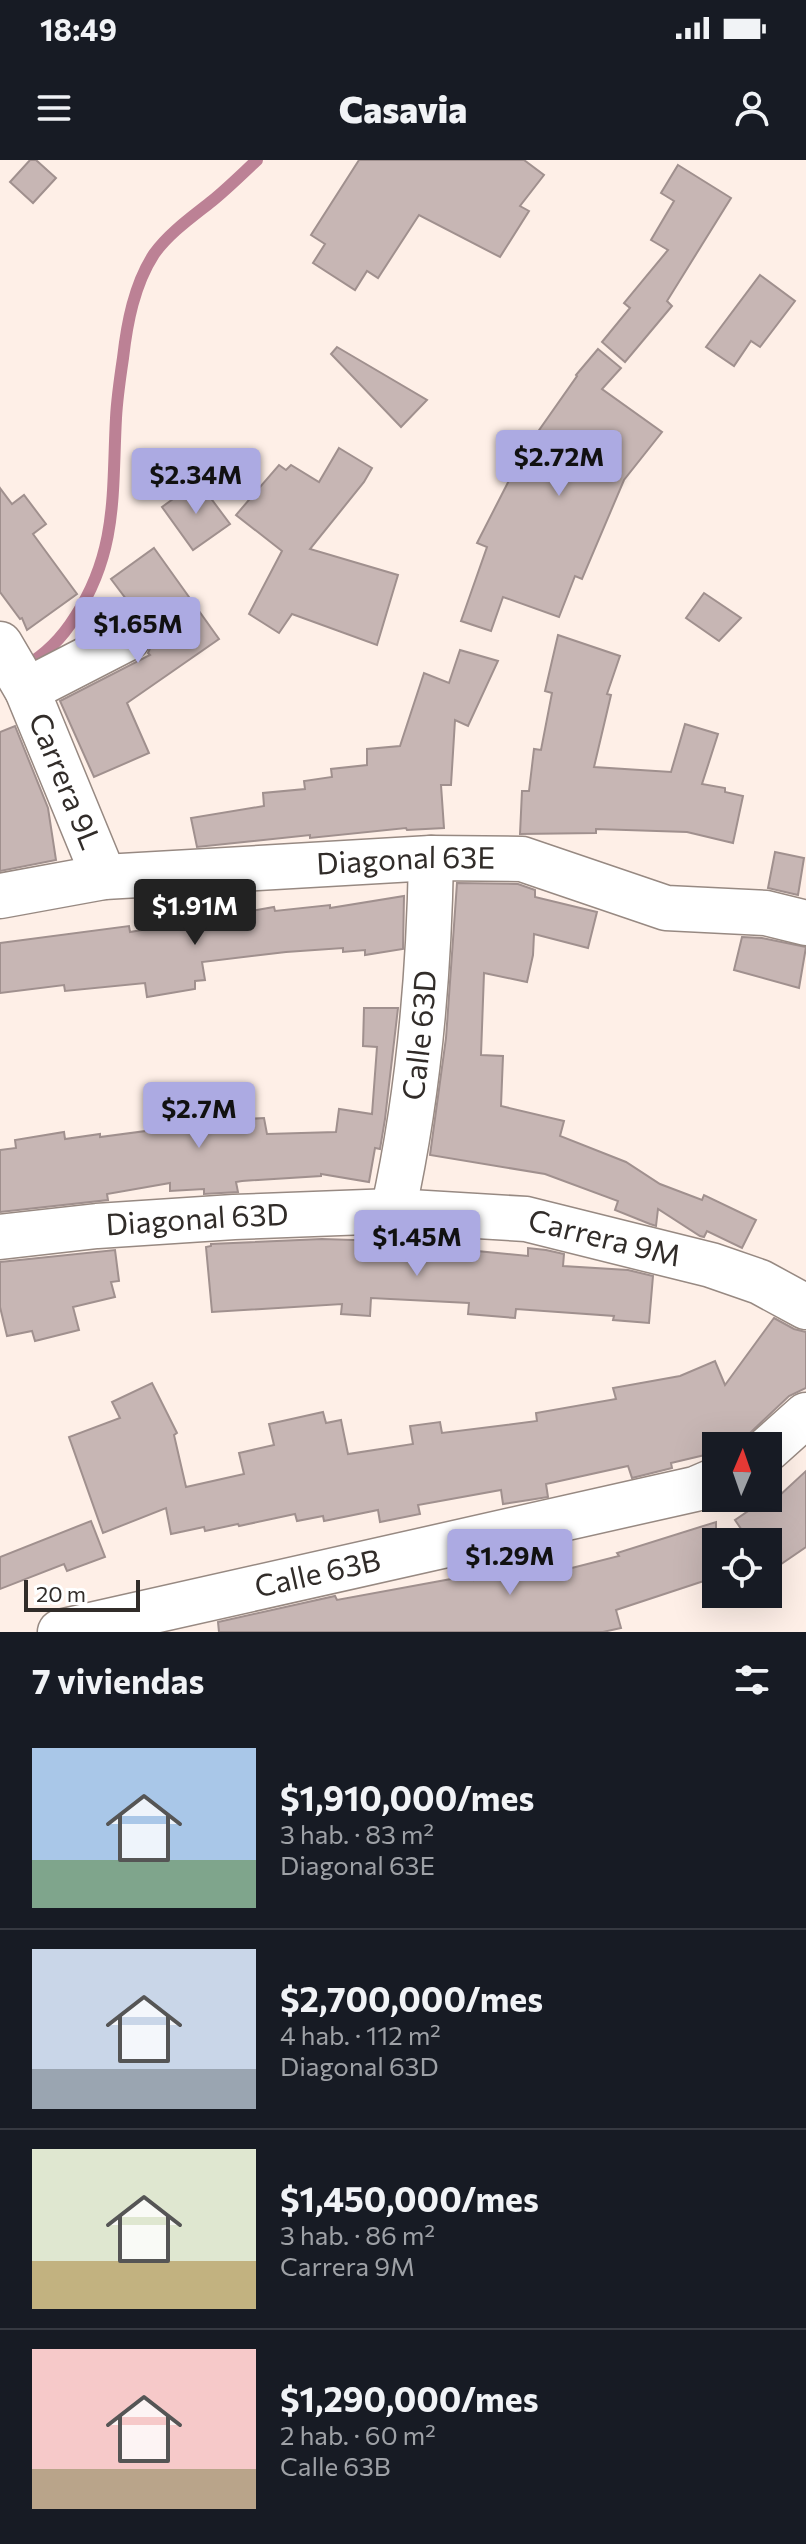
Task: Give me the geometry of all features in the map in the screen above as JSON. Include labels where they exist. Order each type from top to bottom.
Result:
[{"type":"street","points":[[15,669],[128,638]]},
{"type":"street","name":"Carrera 9L","points":[[15,669],[104,877]]},
{"type":"street","name":"Diagonal 63E","points":[[0,896],[104,877],[431,858],[522,859],[666,908],[766,913],[806,923]]},
{"type":"street","name":"Calle 63D","points":[[393,1211],[407,1149],[417,1081],[430,933],[431,858]]},
{"type":"street","name":"Diagonal 63D","points":[[0,1237],[97,1226],[393,1211]]},
{"type":"street","name":"Carrera 9M","points":[[393,1211],[526,1219],[711,1265],[760,1282],[806,1307]]},
{"type":"street","points":[[782,1436],[806,1415]]},
{"type":"street","name":"Calle 63B","points":[[60,1632],[702,1486]]},
{"type":"building","points":[[30,160],[36,160],[56,178],[33,203],[10,182]]},
{"type":"building","points":[[359,160],[524,160],[544,175],[520,206],[529,211],[500,257],[419,215],[378,278],[367,271],[355,290],[313,263],[325,244],[311,235]]},
{"type":"building","points":[[678,165],[731,198],[667,301],[672,306],[625,362],[602,342],[630,308],[624,303],[668,250],[651,240],[674,201],[661,193]]},
{"type":"building","points":[[760,275],[795,301],[760,347],[751,341],[734,366],[706,347]]},
{"type":"building","points":[[337,347],[427,400],[401,427],[331,354]]},
{"type":"building","points":[[598,349],[621,368],[602,389],[662,432],[624,480],[582,579],[575,576],[559,617],[503,597],[491,631],[461,621],[487,547],[477,543],[523,453],[576,375]]},
{"type":"building","points":[[339,448],[372,468],[310,549],[398,575],[377,645],[292,614],[279,633],[249,614],[282,551],[236,515],[279,465],[286,470],[291,465],[319,482]]},
{"type":"building","points":[[198,481],[230,524],[193,550],[162,507]]},
{"type":"building","points":[[0,488],[12,504],[24,495],[46,524],[33,534],[77,594],[27,630],[22,618],[0,592]]},
{"type":"building","points":[[154,548],[219,639],[127,703],[149,753],[94,777],[60,701],[150,655],[148,653],[155,637],[150,627],[111,579]]},
{"type":"building","points":[[704,593],[741,618],[719,641],[686,618]]},
{"type":"building","points":[[558,635],[620,656],[607,694],[611,695],[594,767],[671,772],[685,724],[718,734],[702,784],[725,788],[725,792],[743,796],[733,843],[687,832],[596,829],[596,833],[520,834],[522,791],[529,791],[534,749],[541,750],[552,693],[545,691]]},
{"type":"building","points":[[460,650],[498,661],[468,726],[455,720],[451,785],[441,785],[444,828],[406,828],[310,838],[310,835],[197,847],[191,818],[264,806],[263,793],[305,789],[304,781],[332,777],[331,769],[367,765],[367,749],[400,746],[424,673],[449,683]]},
{"type":"building","points":[[15,726],[48,808],[56,860],[0,871],[0,732]]},
{"type":"building","points":[[775,852],[804,858],[798,895],[768,888]]},
{"type":"building","points":[[457,883],[518,884],[535,890],[535,897],[597,912],[588,948],[534,934],[527,982],[484,973],[481,1055],[503,1056],[501,1106],[564,1121],[560,1136],[626,1162],[660,1184],[702,1200],[704,1195],[756,1220],[742,1248],[707,1231],[704,1237],[700,1236],[658,1209],[656,1226],[650,1224],[615,1210],[618,1201],[545,1174],[430,1155],[446,1038]]},
{"type":"building","points":[[404,896],[403,949],[365,955],[365,950],[343,952],[343,948],[202,962],[205,980],[195,981],[195,989],[147,997],[145,983],[65,991],[64,985],[0,993],[0,943],[129,926],[130,932],[274,907],[275,911],[330,905],[330,908]]},
{"type":"building","points":[[742,937],[806,947],[799,988],[734,970]]},
{"type":"building","points":[[364,1008],[398,1008],[380,1149],[375,1148],[369,1182],[321,1174],[236,1182],[238,1192],[204,1194],[204,1189],[170,1191],[170,1183],[107,1194],[108,1200],[0,1212],[0,1150],[16,1148],[15,1140],[64,1132],[65,1139],[100,1134],[100,1137],[168,1128],[168,1124],[264,1118],[267,1134],[336,1132],[339,1109],[372,1114],[377,1047],[363,1046]]},
{"type":"building","points":[[384,1237],[468,1241],[467,1250],[528,1256],[528,1248],[546,1250],[564,1254],[563,1266],[628,1270],[653,1276],[649,1323],[613,1320],[614,1316],[516,1309],[515,1318],[468,1314],[469,1303],[371,1298],[370,1316],[341,1314],[342,1304],[212,1312],[206,1247],[211,1244],[322,1239],[384,1241]]},
{"type":"building","points":[[115,1250],[119,1281],[111,1282],[115,1297],[73,1307],[79,1330],[35,1341],[32,1331],[7,1336],[0,1307],[0,1262]]},
{"type":"building","points":[[774,1318],[806,1332],[806,1388],[789,1396],[751,1432],[702,1432],[702,1456],[671,1463],[672,1468],[632,1478],[628,1466],[546,1484],[548,1497],[503,1504],[501,1490],[418,1505],[420,1514],[380,1522],[378,1510],[324,1521],[323,1516],[297,1521],[295,1514],[239,1526],[205,1531],[204,1527],[171,1534],[166,1508],[103,1533],[69,1437],[120,1418],[112,1402],[152,1383],[177,1433],[174,1435],[186,1487],[244,1474],[239,1453],[274,1445],[269,1424],[323,1412],[326,1423],[341,1420],[348,1454],[413,1444],[410,1426],[440,1422],[442,1433],[537,1421],[536,1413],[616,1399],[613,1388],[680,1376],[715,1361],[725,1385]]},
{"type":"building","points":[[806,1471],[806,1547],[782,1563],[782,1528],[740,1528],[735,1520],[747,1512],[782,1512],[782,1493]]},
{"type":"building","points":[[91,1521],[105,1557],[67,1571],[64,1564],[0,1589],[0,1557]]},
{"type":"building","points":[[716,1522],[716,1528],[702,1528],[702,1582],[616,1610],[621,1628],[603,1632],[219,1632],[218,1622],[335,1596],[337,1600],[473,1575],[474,1580],[513,1572],[515,1581],[619,1556],[617,1553]]},
{"type":"waterway","points":[[24,667],[46,651],[64,632],[89,593],[99,569],[113,497],[116,410],[125,345],[132,304],[141,278],[154,254],[167,239],[257,160]]}]
